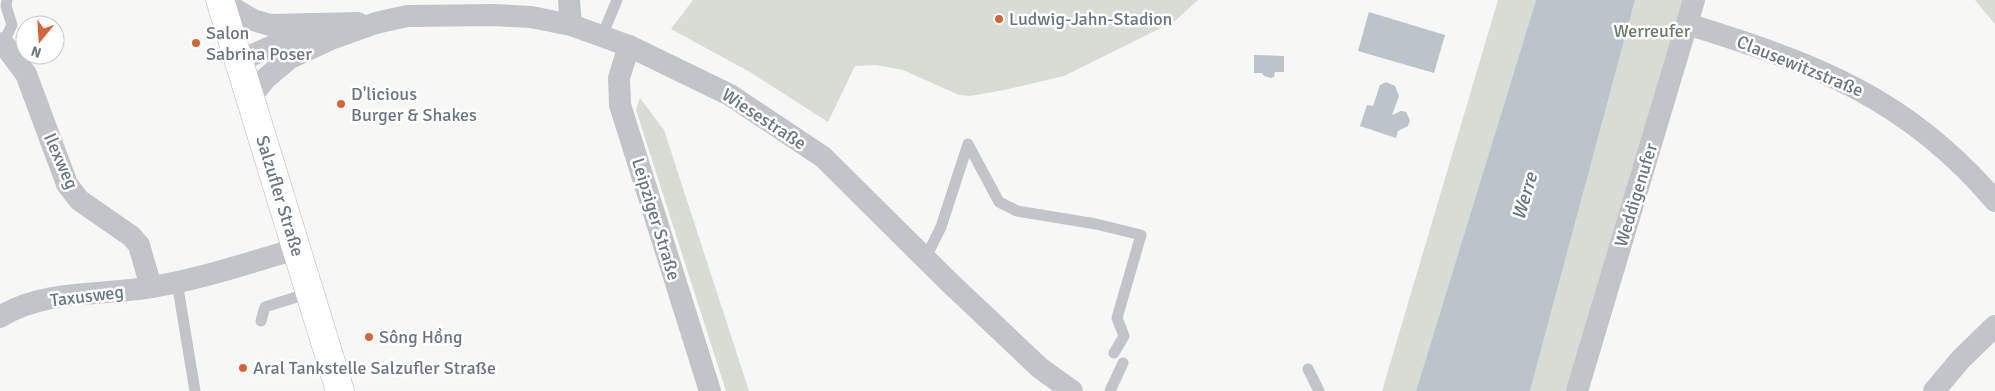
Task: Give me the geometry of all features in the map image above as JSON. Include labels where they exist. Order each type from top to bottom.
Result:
[{"type":"main road","name":"Salzufler Straße","points":[[221,1],[340,391]]},
{"type":"street","points":[[569,0],[571,25]]},
{"type":"street","name":"Weddigenufer","points":[[1577,391],[1694,0]]},
{"type":"street","name":"Wiesestraße","points":[[221,1],[252,20],[270,25],[376,23]]},
{"type":"street","name":"Wiesestraße","points":[[250,98],[280,64],[331,39],[376,23],[407,16],[433,14],[531,18],[571,25],[602,36],[629,46],[730,95],[823,157],[926,257],[949,282],[1040,368],[1072,391]]},
{"type":"street","name":"Wiesestraße","points":[[239,61],[275,45],[347,23]]},
{"type":"street","name":"Clausewitzstraße","points":[[1687,24],[1788,57],[1864,91],[1900,113],[1937,141],[1977,180],[1995,201]]},
{"type":"street","name":"Ilexweg","points":[[3,43],[26,74],[67,184],[79,200],[139,245],[151,287]]},
{"type":"street","name":"Leipziger Straße","points":[[629,46],[619,78],[620,105],[710,391]]},
{"type":"street","points":[[239,61],[280,64]]},
{"type":"street","name":"Taxusweg","points":[[0,317],[8,312],[49,299],[151,287],[177,282],[296,250]]},
{"type":"street","points":[[1934,391],[1961,359],[1995,326]]},
{"type":"lane","points":[[3,43],[12,26],[6,6],[7,0]]},
{"type":"lane","points":[[602,36],[617,0]]},
{"type":"lane","points":[[926,257],[941,227],[968,144],[999,202],[1017,211],[1096,224],[1141,235],[1117,318],[1124,336],[1114,353]]},
{"type":"lane","points":[[177,282],[195,391]]},
{"type":"lane","points":[[261,321],[265,307],[309,293]]},
{"type":"lane","points":[[1110,391],[1123,363]]},
{"type":"lane","points":[[1308,369],[1320,391]]},
{"type":"green space","points":[[693,0],[1198,0],[1175,21],[1064,76],[1004,90],[970,96],[959,95],[903,70],[876,65],[855,66],[828,122],[750,72],[671,29]]},
{"type":"green space","points":[[1498,0],[1536,0],[1416,391],[1382,391]]},
{"type":"green space","name":"Werreufer","points":[[1635,0],[1686,0],[1570,391],[1530,391]]},
{"type":"green space","points":[[1975,0],[1995,0],[1995,24]]},
{"type":"green space","points":[[640,98],[664,130],[749,391],[726,391],[636,110]]},
{"type":"water","name":"Werre","points":[[1536,0],[1635,0],[1530,391],[1416,391]]},
{"type":"water","points":[[1369,12],[1445,35],[1434,73],[1358,51]]},
{"type":"water","points":[[1254,55],[1284,56],[1284,72],[1275,72],[1274,77],[1271,78],[1264,76],[1262,73],[1254,73]]},
{"type":"water","points":[[1386,82],[1395,86],[1399,96],[1392,115],[1401,111],[1406,112],[1410,120],[1408,126],[1398,131],[1396,138],[1360,126],[1367,105],[1373,106],[1380,85]]},
{"type":"place","name":"Ludwig-Jahn-Stadion","points":[[999,19]]},
{"type":"place","name":"Salon Sabrina Poser","points":[[196,43]]},
{"type":"place","name":"D'licious Burger & Shakes","points":[[341,104]]},
{"type":"place","name":"Sông Hồng","points":[[369,337]]},
{"type":"place","name":"Aral Tankstelle Salzufler Straße","points":[[243,368]]}]
